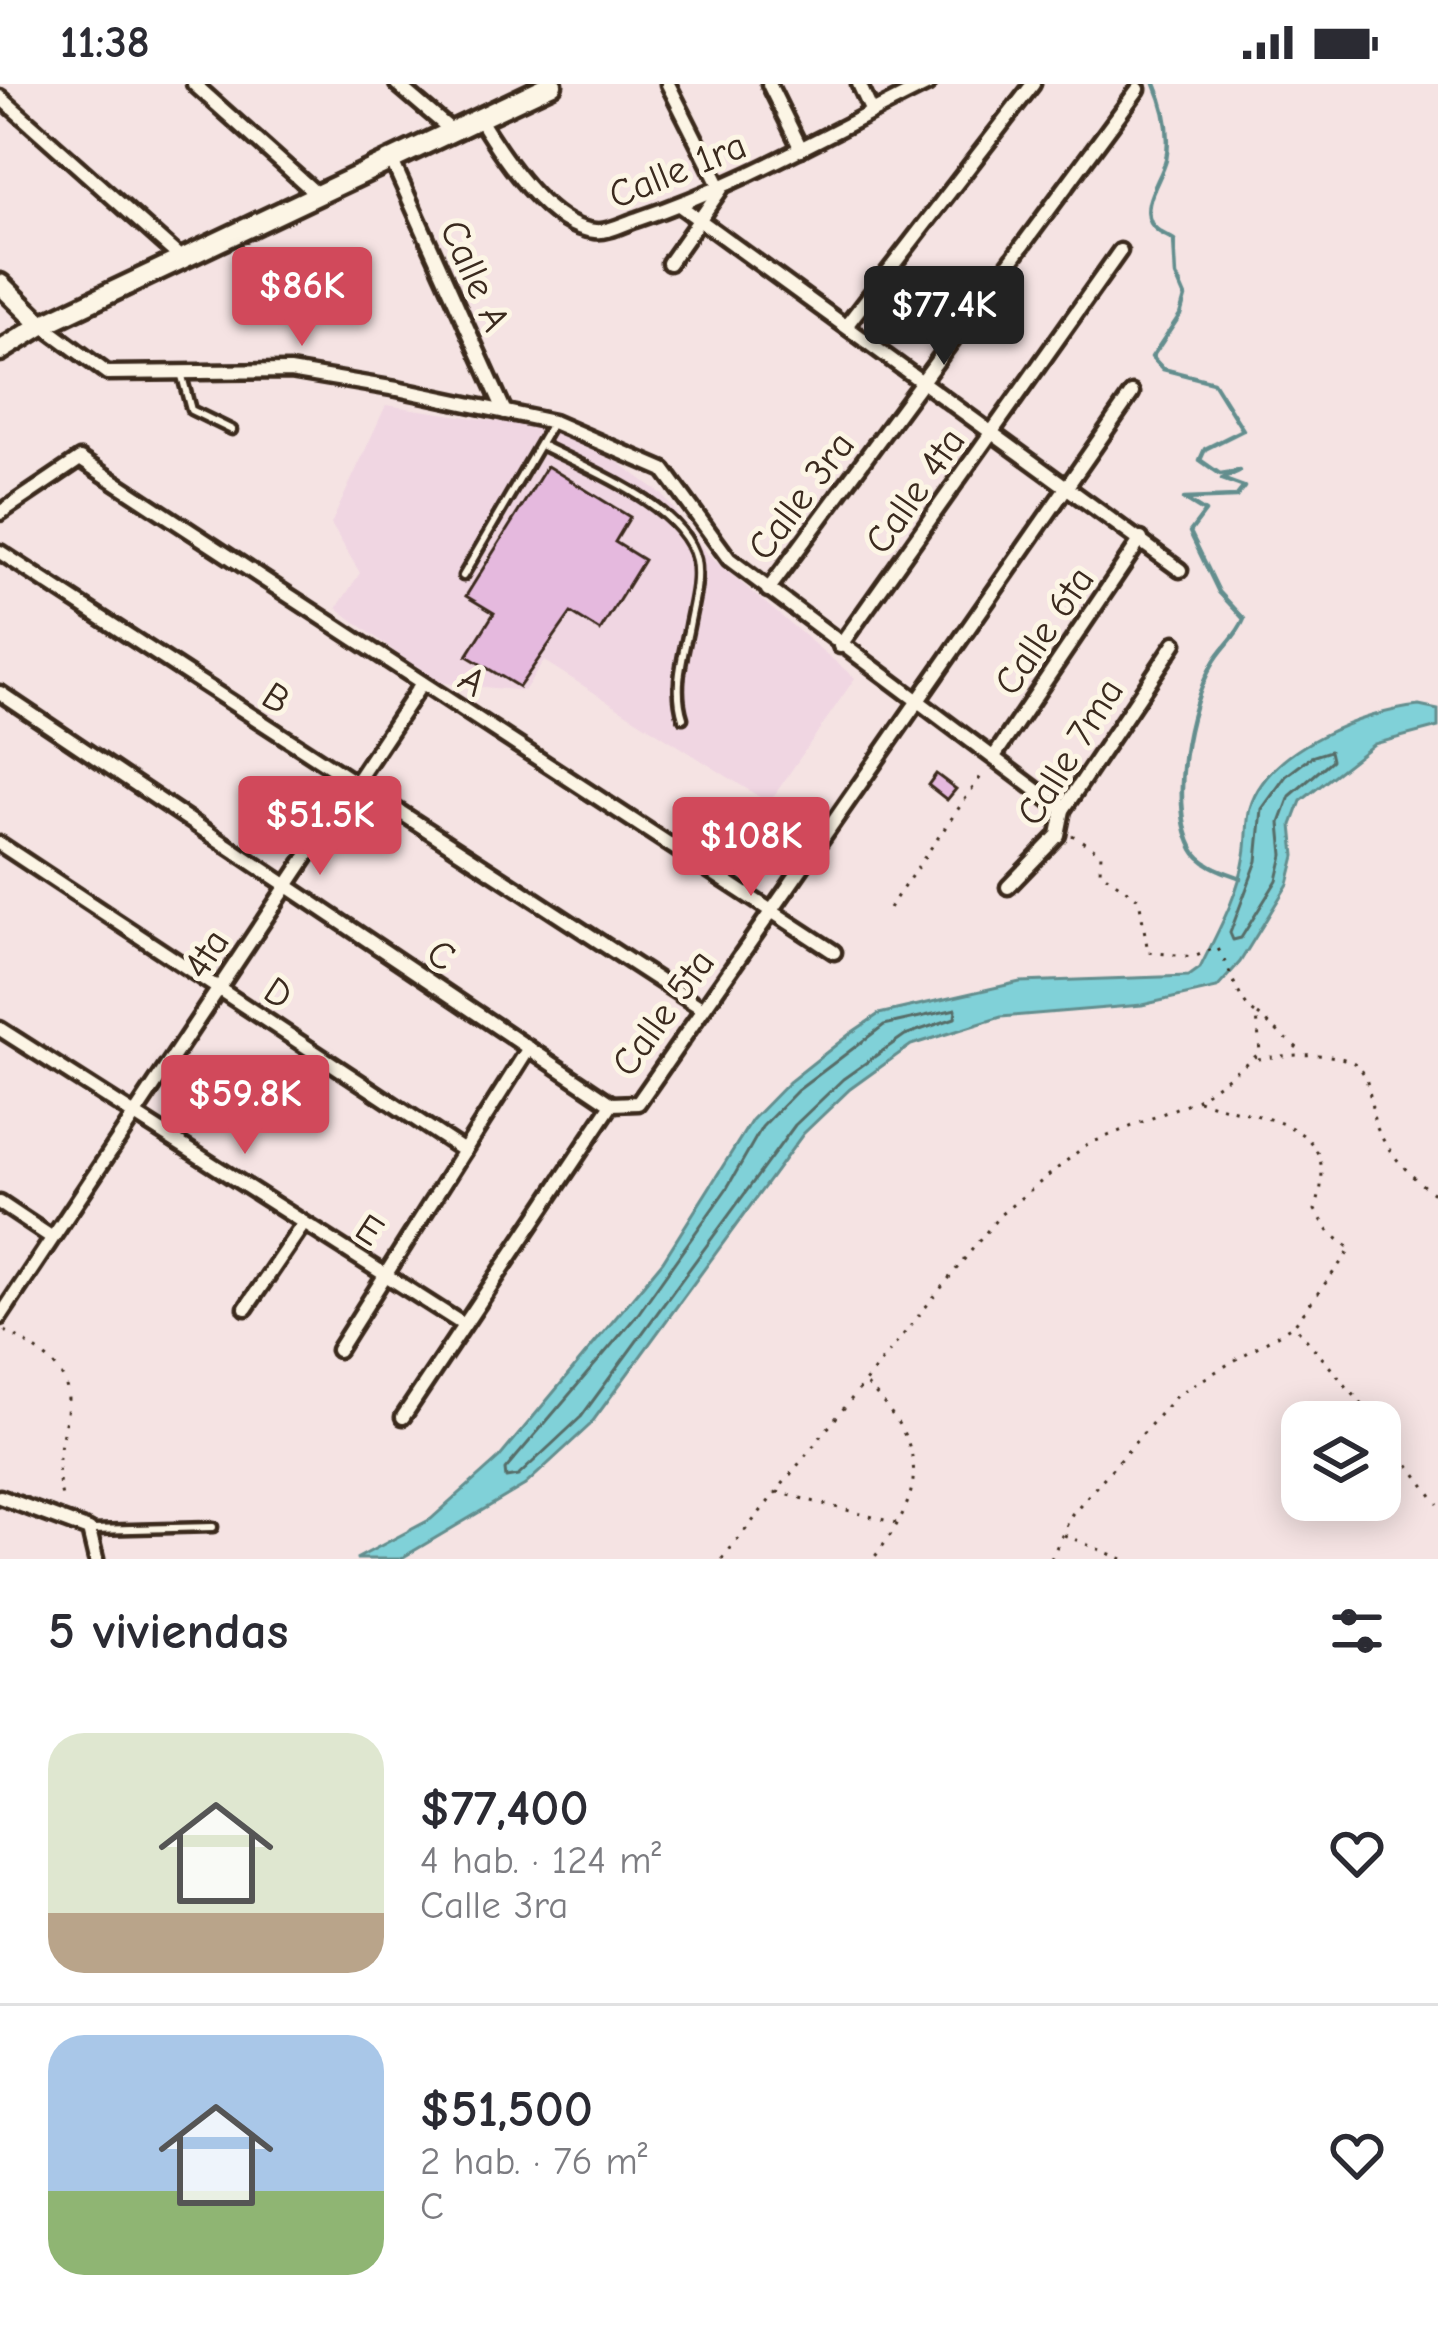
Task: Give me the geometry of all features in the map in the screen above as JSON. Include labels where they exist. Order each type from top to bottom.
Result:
[{"type":"street","points":[[194,84],[320,197]]},
{"type":"street","points":[[397,84],[452,131]]},
{"type":"street","points":[[0,351],[42,326],[552,84]]},
{"type":"street","points":[[668,84],[721,189],[669,263]]},
{"type":"street","points":[[770,84],[801,148]]},
{"type":"street","points":[[859,84],[872,112]]},
{"type":"street","name":"Calle 1ra","points":[[480,120],[509,168],[577,227],[599,232],[721,189],[928,84]]},
{"type":"street","points":[[846,326],[1034,84]]},
{"type":"street","name":"Calle 3ra","points":[[768,590],[1138,89]]},
{"type":"street","points":[[0,97],[184,261]]},
{"type":"street","name":"Calle A","points":[[393,163],[505,412]]},
{"type":"street","points":[[679,206],[1180,570]]},
{"type":"street","name":"Calle 4ta","points":[[840,646],[1120,251]]},
{"type":"street","points":[[0,284],[42,326],[106,374],[290,371],[553,422],[664,470],[729,560],[840,646],[995,754],[1063,810]]},
{"type":"street","name":"Calle 5ta","points":[[403,1417],[612,1104],[638,1103],[1132,393]]},
{"type":"street","name":"A","points":[[0,513],[80,459],[834,952]]},
{"type":"street","name":"Calle 6ta","points":[[995,754],[1141,539]]},
{"type":"street","name":"B","points":[[0,552],[704,1009]]},
{"type":"street","name":"Calle 7ma","points":[[1007,886],[1060,828],[1063,810],[1175,643]]},
{"type":"street","name":"4ta","points":[[0,1318],[422,683]]},
{"type":"street","name":"C","points":[[0,693],[612,1104]]},
{"type":"street","name":"D","points":[[0,844],[464,1151]]},
{"type":"street","name":"E","points":[[0,1029],[464,1325]]},
{"type":"street","points":[[338,1350],[529,1048]]},
{"type":"street","points":[[0,1203],[51,1237]]},
{"type":"street","points":[[246,1308],[304,1223]]},
{"type":"street","points":[[0,1497],[68,1518],[89,1530],[96,1559]]},
{"type":"lane","points":[[182,376],[190,410],[232,430]]},
{"type":"lane","points":[[463,576],[553,422]]},
{"type":"lane","points":[[541,445],[637,493],[664,515],[695,556],[697,583],[677,689],[683,718]]},
{"type":"lane","points":[[89,1530],[213,1527]]},
{"type":"path","points":[[889,908],[995,754]]},
{"type":"path","points":[[1060,828],[1101,853],[1100,871],[1138,899],[1148,952],[1194,957],[1217,947],[1236,975],[1249,1010],[1302,1053]]},
{"type":"path","points":[[722,1559],[1000,1215],[1086,1145],[1196,1100],[1254,1060],[1260,1053],[1262,1030],[1257,1015]]},
{"type":"path","points":[[1254,1060],[1302,1053],[1352,1061],[1366,1077],[1376,1126],[1393,1154],[1438,1197]]},
{"type":"path","points":[[1051,1559],[1072,1514],[1177,1395],[1294,1325],[1351,1249],[1330,1233],[1316,1210],[1323,1187],[1319,1153],[1305,1132],[1285,1122],[1196,1100]]},
{"type":"path","points":[[1294,1325],[1358,1401]]},
{"type":"path","points":[[0,1328],[45,1352],[61,1373],[72,1411],[59,1465],[68,1518]]},
{"type":"path","points":[[865,1383],[908,1436],[916,1465],[910,1502],[873,1559]]},
{"type":"path","points":[[1401,1455],[1438,1504]]},
{"type":"path","points":[[777,1492],[897,1524]]},
{"type":"path","points":[[1063,1534],[1122,1559]]},
{"type":"shaded area","points":[[386,405],[529,426],[599,448],[662,494],[708,555],[855,678],[769,803],[544,661],[524,691],[435,682],[337,608],[360,573],[331,524]]},
{"type":"water","points":[[1419,706],[1438,710],[1438,727],[1374,744],[1301,801],[1292,825],[1295,856],[1288,884],[1240,962],[1217,988],[1142,1005],[1001,1017],[911,1045],[850,1089],[803,1134],[590,1425],[525,1485],[400,1559],[356,1559],[431,1519],[499,1458],[663,1261],[752,1120],[789,1082],[879,1014],[1020,982],[1189,976],[1200,968],[1233,899],[1245,855],[1250,808],[1276,768],[1296,751],[1346,725]]},
{"type":"building","points":[[547,466],[630,517],[615,542],[644,560],[600,631],[571,613],[519,687],[467,656],[494,613],[466,596]]},
{"type":"building","points":[[936,774],[956,789],[947,800],[928,785]]},
{"type":"waterway","points":[[1155,84],[1166,121],[1167,150],[1149,215],[1156,229],[1174,240],[1176,276],[1185,297],[1180,315],[1152,357],[1163,369],[1213,382],[1243,430],[1205,449],[1200,460],[1220,474],[1239,471],[1222,479],[1244,487],[1236,497],[1184,499],[1205,512],[1190,532],[1219,592],[1244,619],[1203,683],[1184,756],[1182,807],[1197,855],[1241,878]]}]
